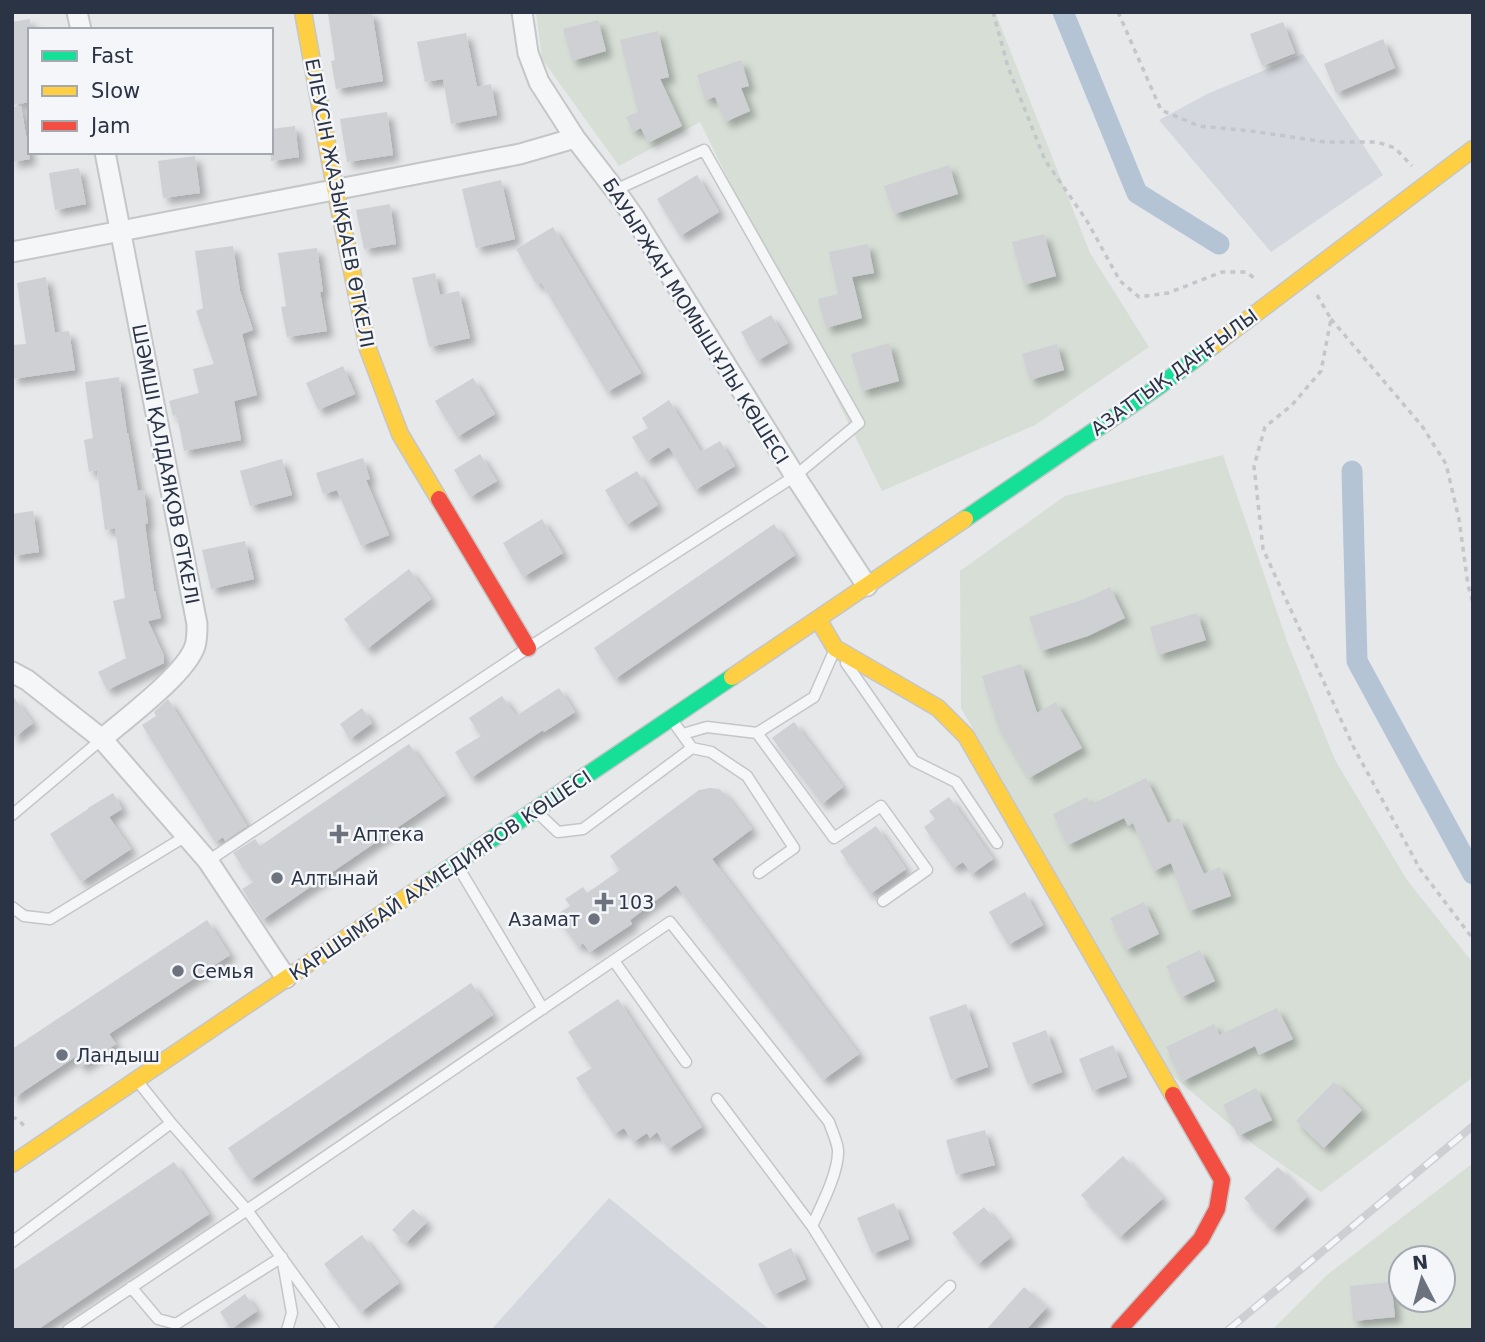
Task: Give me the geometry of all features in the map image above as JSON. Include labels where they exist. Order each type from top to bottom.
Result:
[{"type":"main road","name":"ЕЛЕУСІН ЖАЗЫҚБАЕВ ӨТКЕЛІ","points":[[303,12],[368,349],[400,434],[528,648]]},
{"type":"main road","name":"АЗАТТЫҚ ДАҢҒЫЛЫ","points":[[867,586],[1158,387],[1473,149]]},
{"type":"main road","name":"ҚАРШЫМБАЙ АХМЕДИЯРОВ КӨШЕСІ","points":[[12,1164],[867,586]]},
{"type":"main road","points":[[818,619],[835,648],[938,708],[966,736],[1222,1180],[1217,1209],[1201,1239],[1119,1330]]},
{"type":"street","name":"БАУЫРЖАН МОМЫШҰЛЫ КӨШЕСІ","points":[[522,12],[528,53],[539,82],[575,138],[615,190],[867,586]]},
{"type":"street","points":[[12,252],[520,154],[575,138]]},
{"type":"street","name":"ШӘМШІ ҚАЛДАЯҚОВ ӨТКЕЛІ","points":[[102,739],[186,664],[195,645],[197,624],[105,154]]},
{"type":"street","points":[[12,672],[27,680],[102,739],[208,861],[286,978]]},
{"type":"lane","points":[[208,861],[528,648],[795,476],[859,423],[705,150],[615,190]]},
{"type":"lane","points":[[683,734],[707,727],[757,733],[814,697],[835,648]]},
{"type":"lane","points":[[835,648],[914,761],[956,782],[997,843]]},
{"type":"lane","points":[[671,719],[692,748],[711,752],[747,776],[794,849],[759,873]]},
{"type":"lane","points":[[757,733],[834,838],[881,806],[927,870],[883,901]]},
{"type":"lane","points":[[12,815],[102,739]]},
{"type":"lane","points":[[535,810],[558,832],[583,829],[692,748]]},
{"type":"lane","points":[[12,907],[24,916],[50,919],[186,836]]},
{"type":"lane","points":[[457,864],[543,1009]]},
{"type":"lane","points":[[68,1330],[670,922],[829,1122],[838,1150],[829,1189],[812,1226]]},
{"type":"lane","points":[[614,961],[686,1062]]},
{"type":"lane","points":[[137,1080],[170,1123],[247,1210],[334,1330]]},
{"type":"lane","points":[[717,1099],[812,1226],[877,1330]]},
{"type":"lane","points":[[12,1242],[170,1123]]},
{"type":"lane","points":[[131,1287],[158,1319],[176,1324],[282,1258]]},
{"type":"lane","points":[[282,1258],[292,1313],[287,1330]]},
{"type":"lane","points":[[903,1330],[950,1286]]},
{"type":"path","points":[[993,12],[1008,67],[1045,160],[1087,220],[1120,281],[1139,297],[1168,293],[1222,272],[1246,272],[1278,296]]},
{"type":"path","points":[[1118,12],[1161,110],[1199,126],[1325,142],[1377,142],[1395,148],[1427,183]]},
{"type":"path","points":[[1306,275],[1331,319],[1422,426],[1446,464],[1459,519],[1473,603]]},
{"type":"path","points":[[1331,319],[1321,371],[1292,405],[1265,427],[1254,466],[1263,550],[1353,746],[1420,869],[1473,939]]},
{"type":"path","points":[[12,1124],[19,1120]]},
{"type":"shaded area","points":[[536,12],[995,12],[1090,253],[1149,347],[1035,425],[882,491],[700,122],[619,166],[542,59]]},
{"type":"shaded area","points":[[1303,54],[1383,175],[1271,252],[1159,120],[1207,94]]},
{"type":"shaded area","points":[[1223,455],[1288,644],[1335,760],[1407,880],[1473,963],[1473,1077],[1321,1192],[1253,1144],[1173,1076],[961,708],[960,571],[1065,496]]},
{"type":"shaded area","points":[[1473,1163],[1473,1330],[1272,1330],[1327,1275]]},
{"type":"shaded area","points":[[609,1198],[770,1330],[491,1330]]},
{"type":"building","points":[[372,12],[383,81],[336,89],[328,13]]},
{"type":"building","points":[[30,19],[28,102],[12,105],[12,22]]},
{"type":"building","points":[[598,20],[606,51],[572,61],[563,29]]},
{"type":"building","points":[[1283,22],[1295,53],[1262,66],[1250,34]]},
{"type":"building","points":[[658,31],[669,77],[660,79],[682,126],[648,143],[641,128],[633,132],[626,117],[638,112],[620,40]]},
{"type":"building","points":[[466,33],[477,87],[491,84],[497,115],[451,124],[443,79],[425,82],[417,42]]},
{"type":"building","points":[[1383,39],[1395,68],[1336,93],[1324,64]]},
{"type":"building","points":[[741,60],[749,86],[741,88],[750,111],[725,122],[715,97],[705,100],[697,75]]},
{"type":"building","points":[[21,106],[30,159],[12,162],[12,107]]},
{"type":"building","points":[[387,112],[393,155],[347,162],[340,119]]},
{"type":"building","points":[[295,126],[299,157],[271,161],[273,129]]},
{"type":"building","points":[[195,156],[200,193],[163,198],[158,161]]},
{"type":"building","points":[[949,165],[958,194],[894,214],[884,186]]},
{"type":"building","points":[[79,168],[86,204],[55,210],[49,173]]},
{"type":"building","points":[[697,175],[719,212],[680,236],[657,199]]},
{"type":"building","points":[[501,180],[515,239],[476,248],[462,189]]},
{"type":"building","points":[[390,204],[396,244],[364,249],[356,210]]},
{"type":"building","points":[[553,227],[641,373],[607,392],[541,282],[537,285],[516,249]]},
{"type":"building","points":[[1044,234],[1056,276],[1024,285],[1012,242]]},
{"type":"building","points":[[868,244],[874,273],[852,277],[862,318],[826,328],[818,299],[838,294],[829,252]]},
{"type":"building","points":[[233,246],[240,291],[253,330],[242,334],[257,395],[234,401],[241,440],[184,451],[177,415],[173,416],[169,401],[199,393],[193,369],[214,364],[196,311],[203,308],[195,251]]},
{"type":"building","points":[[317,248],[323,292],[320,292],[327,331],[287,337],[281,307],[286,306],[278,253]]},
{"type":"building","points":[[435,273],[440,295],[459,291],[470,338],[429,347],[412,278]]},
{"type":"building","points":[[46,277],[55,333],[69,331],[75,370],[12,379],[12,345],[26,344],[17,283]]},
{"type":"building","points":[[771,315],[788,343],[757,361],[741,332]]},
{"type":"building","points":[[889,343],[899,381],[862,391],[851,354]]},
{"type":"building","points":[[1057,344],[1064,370],[1030,380],[1022,354]]},
{"type":"building","points":[[343,366],[355,394],[318,410],[306,383]]},
{"type":"building","points":[[119,377],[138,491],[144,490],[148,523],[145,524],[154,592],[161,618],[148,621],[164,656],[164,663],[107,690],[98,672],[126,658],[113,601],[125,598],[115,528],[105,530],[97,470],[89,472],[84,440],[93,438],[85,382]]},
{"type":"building","points":[[473,378],[495,414],[457,437],[435,401]]},
{"type":"building","points":[[669,400],[701,452],[720,441],[735,466],[695,490],[669,447],[647,461],[632,437],[648,428],[642,418]]},
{"type":"building","points":[[480,454],[497,481],[470,497],[454,470]]},
{"type":"building","points":[[363,458],[370,479],[366,480],[389,535],[361,546],[337,490],[323,494],[316,473]]},
{"type":"building","points":[[282,459],[292,495],[250,506],[240,471]]},
{"type":"building","points":[[637,471],[658,505],[626,525],[605,490]]},
{"type":"building","points":[[33,511],[39,552],[12,556],[12,514]]},
{"type":"building","points":[[542,519],[563,553],[523,577],[503,543]]},
{"type":"building","points":[[774,524],[795,555],[615,679],[594,648]]},
{"type":"building","points":[[245,541],[254,579],[211,589],[202,550]]},
{"type":"building","points":[[409,569],[431,599],[367,649],[344,619]]},
{"type":"building","points":[[1110,587],[1125,618],[1088,636],[1041,651],[1029,617],[1082,600]]},
{"type":"building","points":[[1197,613],[1206,640],[1158,655],[1150,627]]},
{"type":"building","points":[[1021,664],[1037,713],[1056,702],[1082,748],[1029,778],[997,723],[982,676]]},
{"type":"building","points":[[559,688],[575,712],[471,778],[455,752],[481,736],[469,718],[502,696],[516,716]]},
{"type":"building","points":[[12,695],[33,723],[12,739]]},
{"type":"building","points":[[168,699],[247,826],[225,841],[223,837],[215,842],[142,725],[156,716],[154,712]]},
{"type":"building","points":[[362,708],[372,723],[350,739],[340,724]]},
{"type":"building","points":[[794,722],[843,787],[822,804],[772,738]]},
{"type":"building","points":[[409,744],[445,795],[262,920],[242,889],[253,882],[233,853],[255,839],[260,846]]},
{"type":"building","points":[[1146,778],[1168,823],[1179,818],[1204,874],[1220,867],[1231,896],[1189,911],[1171,863],[1154,871],[1133,823],[1128,826],[1124,818],[1068,845],[1053,814],[1087,797],[1090,805]]},
{"type":"building","points":[[719,789],[726,795],[752,829],[712,859],[859,1054],[823,1080],[676,885],[630,920],[632,924],[590,952],[583,943],[578,947],[556,915],[570,906],[565,899],[583,887],[587,893],[620,870],[610,856],[699,790]]},
{"type":"building","points":[[113,793],[122,809],[109,817],[131,849],[81,882],[50,834]]},
{"type":"building","points":[[949,797],[993,859],[972,874],[963,862],[953,868],[924,827],[935,819],[929,811]]},
{"type":"building","points":[[876,826],[906,869],[870,894],[840,851]]},
{"type":"building","points":[[1025,892],[1043,925],[1008,945],[989,912]]},
{"type":"building","points":[[1144,902],[1159,934],[1126,950],[1110,918]]},
{"type":"building","points":[[207,920],[230,955],[109,1034],[116,1044],[81,1067],[75,1057],[12,1099],[12,1049]]},
{"type":"building","points":[[1200,950],[1215,981],[1182,997],[1166,966]]},
{"type":"building","points":[[471,983],[493,1015],[250,1180],[228,1148]]},
{"type":"building","points":[[618,999],[702,1127],[668,1149],[657,1132],[650,1138],[647,1133],[633,1142],[624,1128],[614,1134],[576,1078],[592,1068],[568,1032]]},
{"type":"building","points":[[966,1004],[988,1067],[951,1080],[929,1017]]},
{"type":"building","points":[[1277,1008],[1293,1039],[1259,1055],[1255,1046],[1183,1081],[1166,1047],[1214,1024],[1219,1035]]},
{"type":"building","points":[[1046,1030],[1062,1072],[1028,1085],[1012,1043]]},
{"type":"building","points":[[1113,1045],[1127,1077],[1092,1091],[1079,1059]]},
{"type":"building","points":[[1334,1082],[1362,1110],[1324,1148],[1296,1121]]},
{"type":"building","points":[[1256,1088],[1272,1120],[1238,1136],[1223,1105]]},
{"type":"building","points":[[985,1130],[995,1165],[956,1175],[946,1140]]},
{"type":"building","points":[[1123,1156],[1163,1198],[1120,1237],[1081,1195]]},
{"type":"building","points":[[174,1162],[209,1214],[37,1330],[12,1330],[12,1271]]},
{"type":"building","points":[[1278,1167],[1307,1197],[1273,1229],[1244,1198]]},
{"type":"building","points":[[894,1203],[909,1239],[872,1254],[857,1218]]},
{"type":"building","points":[[984,1207],[1010,1238],[978,1264],[952,1233]]},
{"type":"building","points":[[413,1209],[427,1222],[406,1243],[392,1230]]},
{"type":"building","points":[[362,1235],[399,1283],[361,1312],[324,1264]]},
{"type":"building","points":[[791,1248],[806,1279],[773,1295],[758,1264]]},
{"type":"building","points":[[1387,1282],[1387,1314],[1395,1314],[1395,1317],[1353,1321],[1350,1286]]},
{"type":"building","points":[[1024,1287],[1047,1307],[1026,1330],[986,1330]]},
{"type":"building","points":[[245,1294],[257,1311],[231,1329],[220,1312]]},
{"type":"waterway","points":[[1063,12],[1137,193],[1219,244]]},
{"type":"waterway","points":[[1352,471],[1357,661],[1473,874]]},
{"type":"railway","points":[[1228,1330],[1473,1126]]},
{"type":"traffic: fast","points":[[965,519],[1158,387],[1214,345]]},
{"type":"traffic: fast","points":[[430,881],[732,677]]},
{"type":"traffic: slow","points":[[303,12],[368,349],[400,434],[439,499]]},
{"type":"traffic: slow","points":[[1214,345],[1473,149]]},
{"type":"traffic: slow","points":[[732,677],[965,519]]},
{"type":"traffic: slow","points":[[818,619],[835,648],[938,708],[966,736],[1173,1095]]},
{"type":"traffic: slow","points":[[12,1164],[430,881]]},
{"type":"traffic: jam","points":[[439,499],[528,648]]},
{"type":"traffic: jam","points":[[1119,1330],[1201,1239],[1217,1209],[1222,1180],[1173,1095]]},
{"type":"place","name":"Аптека","points":[[339,834]]},
{"type":"place","name":"Алтынай","points":[[277,878]]},
{"type":"place","name":"103","points":[[604,902]]},
{"type":"place","name":"Азамат","points":[[594,919]]},
{"type":"place","name":"Семья","points":[[178,971]]},
{"type":"place","name":"Ландыш","points":[[62,1055]]}]
